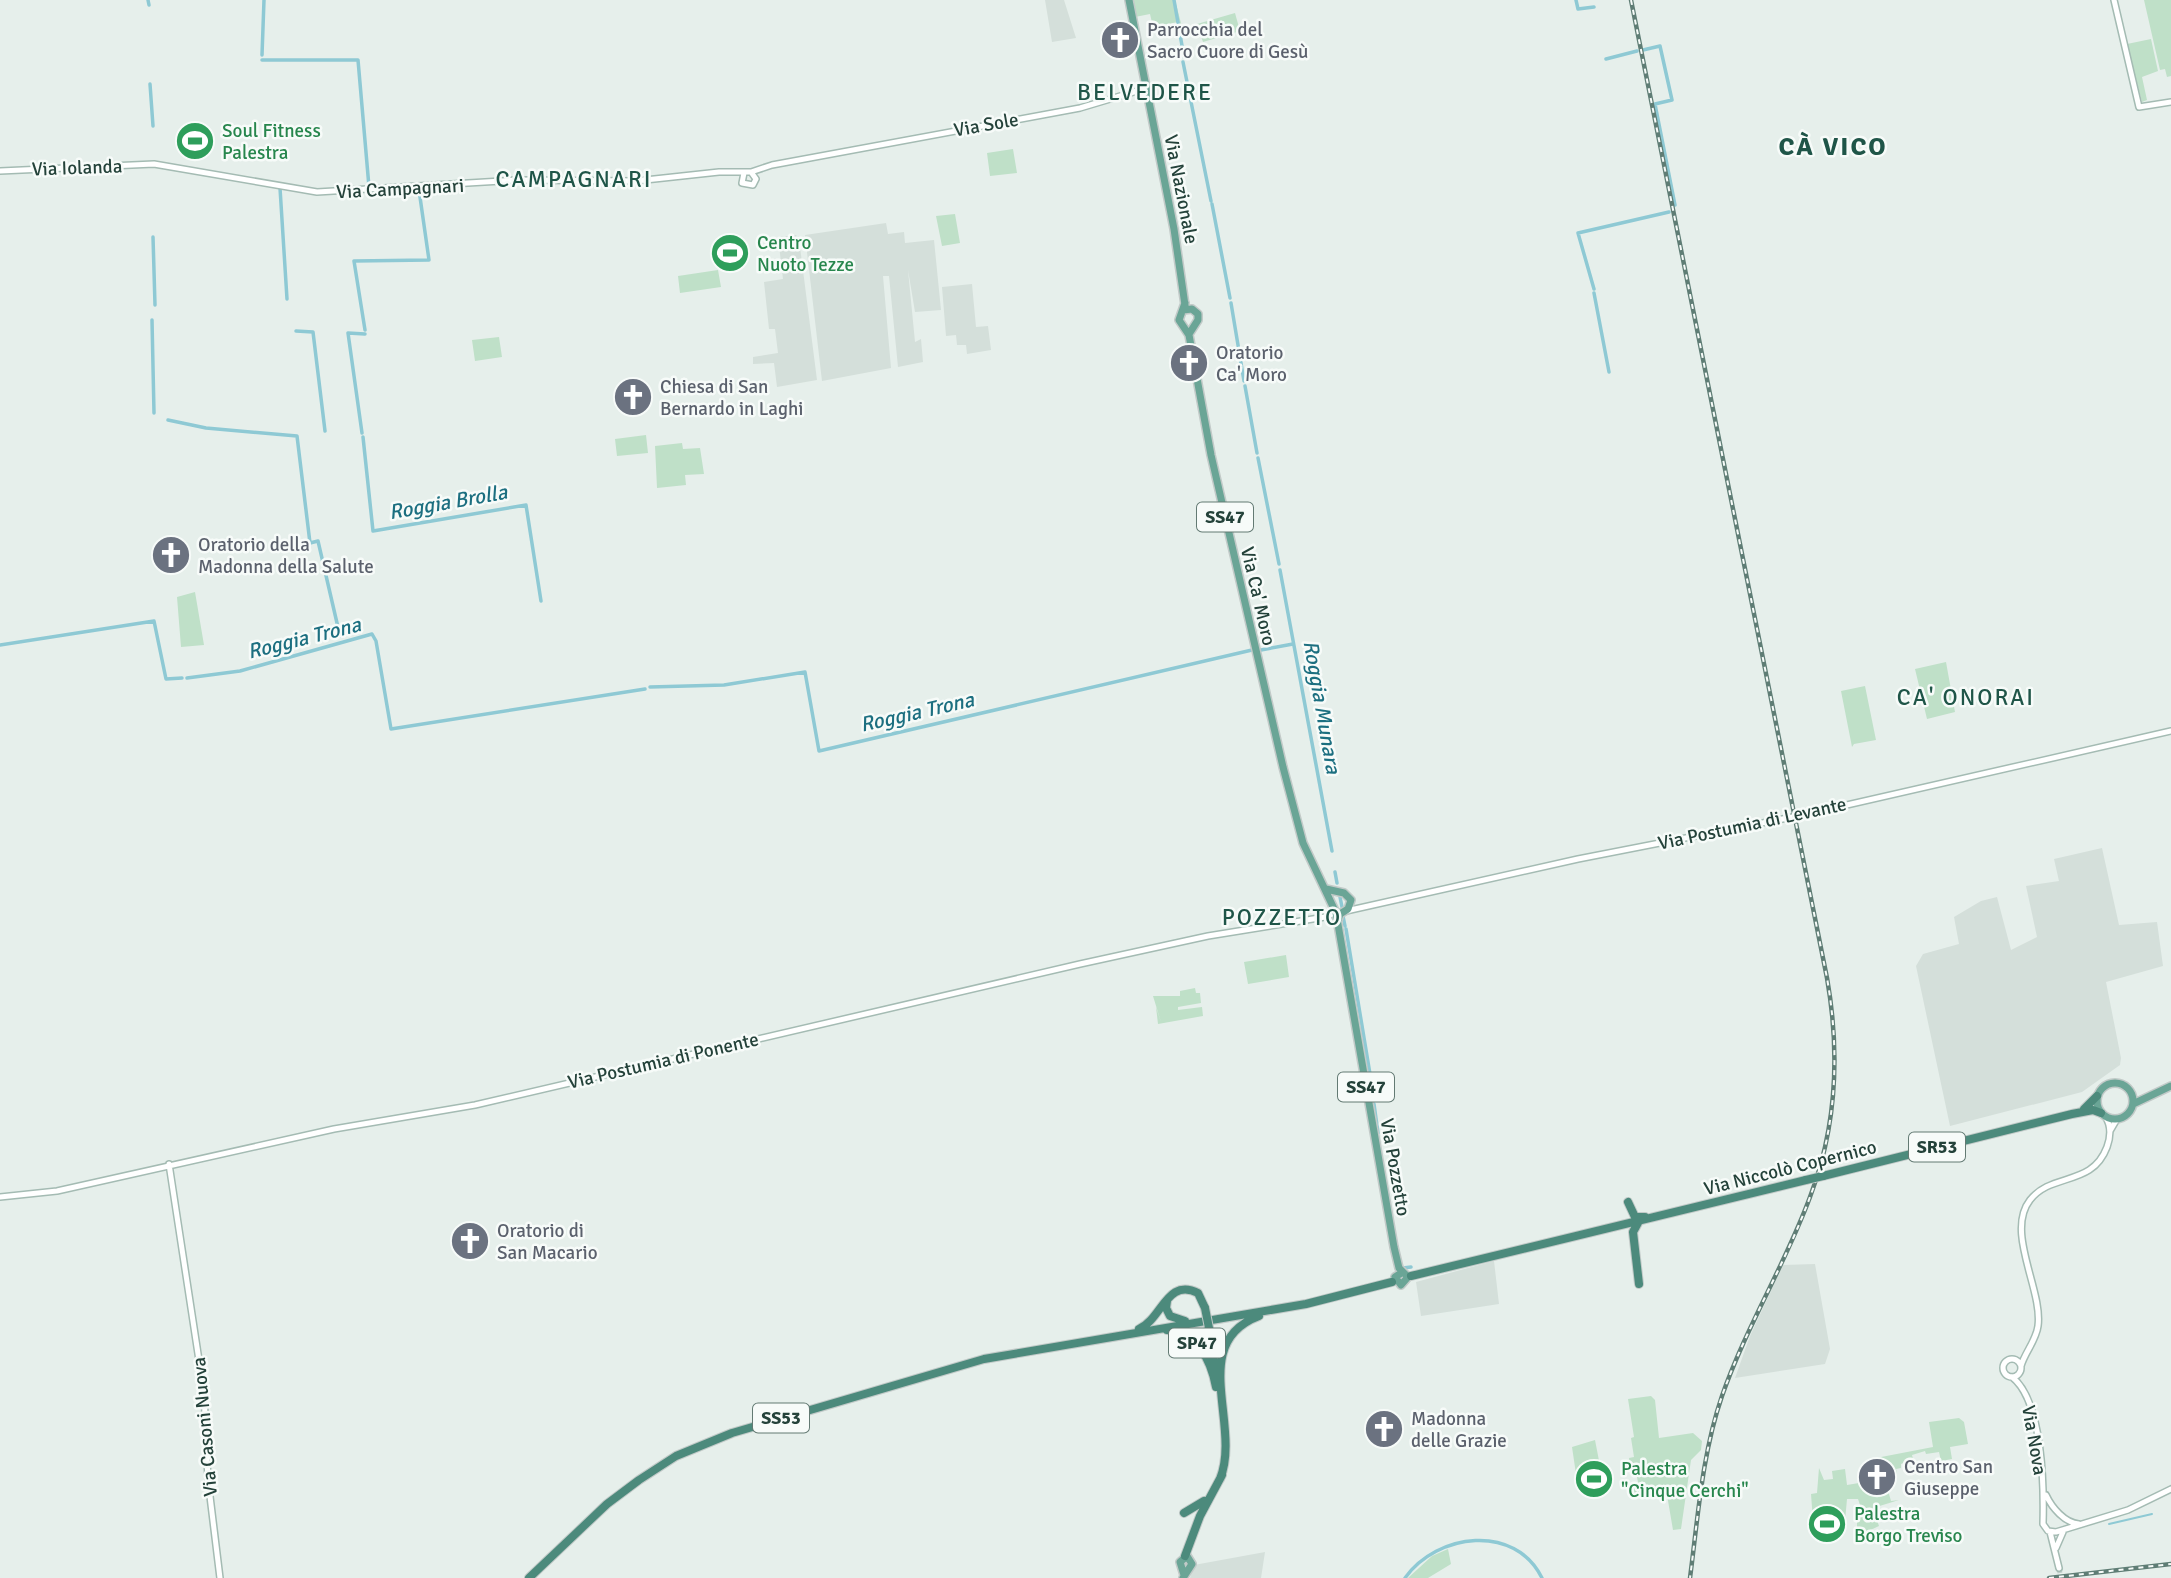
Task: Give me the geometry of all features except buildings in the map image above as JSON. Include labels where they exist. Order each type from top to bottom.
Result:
[{"type":"highway","name":"Via Niccolò Copernico","points":[[2072,1114],[2091,1106],[2097,1096]]},
{"type":"highway","name":"Via Niccolò Copernico","points":[[1401,1278],[1467,1258],[1512,1253],[2072,1114],[2093,1110],[2103,1114]]},
{"type":"highway","points":[[1621,1226],[1629,1219],[1628,1202],[1636,1218],[1668,1214]]},
{"type":"highway","points":[[1639,1221],[1633,1228],[1639,1284]]},
{"type":"highway","points":[[1594,1232],[1625,1229],[1633,1241]]},
{"type":"highway","points":[[1281,1308],[1307,1308],[1337,1302],[1401,1278]]},
{"type":"highway","name":"SS53","points":[[529,1578],[623,1492],[658,1467],[699,1446],[753,1426],[959,1366],[1074,1342],[1306,1304],[1401,1278]]},
{"type":"highway","name":"SP47","points":[[1074,1342],[1147,1325],[1173,1292],[1186,1289],[1195,1291],[1205,1308],[1226,1438]]},
{"type":"highway","name":"SP47","points":[[1173,1292],[1166,1308],[1177,1320],[1243,1314]]},
{"type":"highway","name":"SP47","points":[[1187,1557],[1200,1516],[1219,1480],[1225,1461],[1226,1438],[1219,1371],[1223,1349],[1231,1335],[1243,1323],[1281,1308]]},
{"type":"highway","name":"SP47","points":[[1102,1338],[1166,1330],[1180,1332],[1195,1341],[1214,1378],[1226,1438]]},
{"type":"highway","points":[[1191,1543],[1194,1517],[1179,1513],[1200,1506],[1228,1467]]},
{"type":"main road","name":"Via Nazionale","points":[[1129,0],[1144,78],[1142,91],[1185,307]]},
{"type":"main road","points":[[2114,0],[2139,107],[2171,102]]},
{"type":"main road","name":"Via Sole","points":[[763,169],[1080,107],[1142,91]]},
{"type":"main road","name":"Via Iolanda","points":[[0,171],[154,164]]},
{"type":"main road","name":"Via Campagnari","points":[[154,164],[317,192],[439,187],[516,180],[639,181],[751,172]]},
{"type":"main road","points":[[756,179],[751,172],[763,169]]},
{"type":"main road","points":[[732,173],[748,186],[763,169]]},
{"type":"main road","points":[[741,180],[744,173]]},
{"type":"main road","name":"Via Ca' Moro","points":[[1188,329],[1197,323],[1198,314],[1185,307],[1179,318],[1188,329],[1211,453],[1266,699],[1300,834],[1325,888],[1337,907]]},
{"type":"main road","name":"Via Postumia di Levante","points":[[1337,907],[1361,907],[1713,830],[1803,815],[2171,731]]},
{"type":"main road","name":"SS47","points":[[1337,907],[1347,894],[1351,903]]},
{"type":"main road","points":[[1351,903],[1361,907]]},
{"type":"main road","name":"Via Pozzetto","points":[[1351,903],[1337,907],[1337,925],[1401,1278]]},
{"type":"main road","points":[[1326,917],[1337,907]]},
{"type":"main road","name":"Via Postumia di Ponente","points":[[0,1197],[57,1191],[334,1129],[475,1105],[929,997],[1208,936],[1326,917],[1337,925]]},
{"type":"main road","name":"SR53","points":[[2097,1096],[2102,1088],[2115,1082],[2126,1086],[2132,1094],[2149,1095]]},
{"type":"main road","name":"SR53","points":[[2103,1114],[2117,1119],[2127,1114],[2133,1104],[2171,1086]]},
{"type":"main road","points":[[2132,1094],[2133,1104]]},
{"type":"main road","points":[[2097,1096],[2110,1131]]},
{"type":"main road","points":[[2027,1350],[2015,1359],[2007,1360],[2003,1366],[2004,1373],[2012,1377],[2019,1373],[2027,1350],[2035,1338],[2038,1317],[2022,1234],[2028,1202],[2044,1189],[2084,1175],[2093,1168],[2105,1151],[2110,1131],[2117,1119]]},
{"type":"main road","name":"Via Casoni Nuova","points":[[169,1164],[204,1392],[208,1480],[220,1578]]},
{"type":"main road","points":[[2015,1359],[2021,1366]]},
{"type":"main road","name":"Via Nova","points":[[2019,1373],[2030,1405],[2045,1493],[2044,1516]]},
{"type":"main road","name":"Via Nova","points":[[2012,1377],[2023,1388]]},
{"type":"main road","points":[[2056,1551],[2061,1534],[2143,1504],[2171,1489]]},
{"type":"main road","name":"Via Nova","points":[[2045,1493],[2057,1511]]},
{"type":"main road","points":[[2059,1568],[2050,1532],[2044,1527],[2044,1516],[2057,1511],[2073,1523],[2086,1524]]},
{"type":"main road","points":[[2056,1551],[2064,1517]]},
{"type":"main road","points":[[2050,1532],[2086,1524]]},
{"type":"main road","name":"SP47","points":[[1184,1573],[1180,1562],[1187,1557]]},
{"type":"shaded area","points":[[1045,0],[1064,0],[1076,38],[1052,42]]},
{"type":"shaded area","points":[[886,223],[888,234],[904,232],[905,243],[934,240],[941,310],[915,312],[908,270],[915,342],[921,339],[923,362],[898,367],[889,276],[883,276],[891,368],[822,381],[805,235]]},
{"type":"shaded area","points":[[796,235],[799,239],[817,380],[777,387],[774,363],[753,364],[753,357],[778,353],[775,329],[769,329],[764,282],[783,279],[778,237]]},
{"type":"shaded area","points":[[972,284],[976,327],[988,326],[991,350],[967,354],[966,345],[957,345],[956,335],[946,336],[942,287]]},
{"type":"shaded area","points":[[2102,848],[2119,925],[2157,922],[2163,966],[2106,982],[2121,1058],[2120,1065],[2082,1092],[1950,1126],[1916,966],[1923,954],[1959,944],[1954,917],[1981,901],[1997,897],[2011,950],[2037,937],[2026,886],[2059,881],[2054,859]]},
{"type":"shaded area","points":[[1494,1261],[1499,1304],[1421,1316],[1416,1282]]},
{"type":"shaded area","points":[[1815,1264],[1830,1349],[1825,1364],[1735,1378],[1750,1336],[1783,1265]]},
{"type":"shaded area","points":[[1265,1552],[1261,1578],[1190,1578],[1194,1565]]},
{"type":"green space","points":[[1131,0],[1175,0],[1182,27],[1178,22],[1153,27],[1150,14],[1135,17]]},
{"type":"green space","points":[[2144,0],[2171,0],[2171,76],[2167,77],[2165,69],[2160,70]]},
{"type":"green space","points":[[1235,13],[1240,31],[1203,42],[1197,24]]},
{"type":"green space","points":[[2151,39],[2158,71],[2142,77],[2147,100],[2142,102],[2127,44]]},
{"type":"green space","points":[[1013,149],[1017,173],[990,176],[987,153]]},
{"type":"green space","points":[[955,214],[960,243],[942,246],[936,216]]},
{"type":"green space","points":[[718,270],[721,287],[680,293],[678,276]]},
{"type":"green space","points":[[499,337],[502,357],[475,361],[472,340]]},
{"type":"green space","points":[[646,435],[648,453],[617,456],[615,439]]},
{"type":"green space","points":[[682,443],[683,449],[700,448],[704,474],[685,475],[686,485],[657,488],[655,446]]},
{"type":"green space","points":[[195,592],[204,645],[181,647],[177,597]]},
{"type":"green space","points":[[1946,662],[1955,712],[1927,719],[1915,669]]},
{"type":"green space","points":[[1865,686],[1876,740],[1854,744],[1852,747],[1841,691]]},
{"type":"green space","points":[[1286,955],[1289,977],[1248,984],[1244,962]]},
{"type":"green space","points":[[1195,988],[1196,993],[1200,993],[1201,1003],[1178,1007],[1178,1010],[1202,1007],[1203,1016],[1158,1024],[1156,1007],[1161,1022],[1153,996],[1180,996],[1180,991]]},
{"type":"green space","points":[[1651,1396],[1655,1400],[1659,1438],[1693,1433],[1702,1441],[1701,1450],[1691,1460],[1681,1529],[1673,1530],[1666,1489],[1635,1497],[1633,1483],[1638,1482],[1636,1473],[1631,1473],[1629,1458],[1634,1457],[1631,1438],[1634,1437],[1628,1399]]},
{"type":"green space","points":[[1959,1418],[1964,1422],[1968,1444],[1950,1447],[1952,1459],[1941,1461],[1939,1452],[1926,1454],[1925,1451],[1912,1455],[1913,1459],[1901,1464],[1901,1468],[1896,1469],[1897,1474],[1892,1476],[1894,1484],[1887,1487],[1891,1501],[1899,1500],[1873,1508],[1879,1526],[1864,1533],[1857,1530],[1857,1509],[1861,1508],[1858,1499],[1847,1499],[1845,1521],[1813,1521],[1811,1494],[1817,1493],[1819,1468],[1824,1480],[1833,1479],[1832,1471],[1845,1469],[1847,1485],[1859,1483],[1861,1488],[1872,1486],[1871,1475],[1859,1476],[1858,1472],[1872,1468],[1874,1482],[1884,1481],[1887,1477],[1882,1469],[1877,1469],[1876,1458],[1933,1447],[1929,1422]]},
{"type":"green space","points":[[1595,1440],[1601,1471],[1576,1474],[1572,1447]]},
{"type":"green space","points":[[1448,1549],[1451,1564],[1428,1578],[1408,1578],[1432,1556]]},
{"type":"waterway","points":[[148,0],[149,5]]},
{"type":"waterway","name":"Roggia Brolla","points":[[262,55],[264,0]]},
{"type":"waterway","name":"Roggia Munara","points":[[1174,0],[1184,57]]},
{"type":"waterway","points":[[1576,0],[1578,9],[1594,7]]},
{"type":"waterway","points":[[1643,50],[1660,46],[1672,100],[1655,104],[1675,205]]},
{"type":"waterway","points":[[1606,59],[1637,51]]},
{"type":"waterway","name":"Roggia Brolla","points":[[262,60],[358,60],[369,187]]},
{"type":"waterway","name":"Roggia Munara","points":[[1183,62],[1211,201]]},
{"type":"waterway","points":[[150,84],[153,126]]},
{"type":"waterway","points":[[280,188],[287,299]]},
{"type":"waterway","name":"Roggia Brolla","points":[[365,330],[354,261],[429,260],[419,190]]},
{"type":"waterway","name":"Roggia Munara","points":[[1212,204],[1230,298]]},
{"type":"waterway","points":[[1594,289],[1578,233],[1669,212]]},
{"type":"waterway","points":[[153,237],[155,305]]},
{"type":"waterway","points":[[1594,293],[1609,372]]},
{"type":"waterway","name":"Roggia Munara","points":[[1231,303],[1244,381]]},
{"type":"waterway","points":[[152,320],[154,413]]},
{"type":"waterway","points":[[296,331],[313,332],[325,431]]},
{"type":"waterway","name":"Roggia Brolla","points":[[362,433],[348,333],[365,334]]},
{"type":"waterway","name":"Roggia Munara","points":[[1245,386],[1257,453]]},
{"type":"waterway","points":[[168,420],[206,428],[297,436],[310,543],[318,541],[340,636]]},
{"type":"waterway","name":"Roggia Brolla","points":[[363,437],[373,531],[526,505],[541,601]]},
{"type":"waterway","name":"Roggia Munara","points":[[1258,458],[1279,564]]},
{"type":"waterway","name":"Roggia Munara","points":[[1280,570],[1332,851]]},
{"type":"waterway","name":"Roggia Trona","points":[[0,645],[154,621],[166,679],[182,678]]},
{"type":"waterway","name":"Roggia Trona","points":[[187,678],[240,671],[372,634],[376,641],[391,729],[645,689]]},
{"type":"waterway","name":"Roggia Trona","points":[[1261,650],[1293,644]]},
{"type":"waterway","name":"Roggia Trona","points":[[650,687],[724,685],[805,672],[819,751],[1252,650]]},
{"type":"waterway","name":"Roggia Munara","points":[[1335,872],[1337,883]]},
{"type":"waterway","name":"Roggia Munara","points":[[1340,897],[1342,907]]},
{"type":"waterway","name":"Roggia Munara","points":[[1343,916],[1345,926]]},
{"type":"waterway","name":"Roggia Munara","points":[[1346,929],[1370,1074]]},
{"type":"waterway","name":"Roggia Munara","points":[[1374,1104],[1378,1133]]},
{"type":"waterway","name":"Roggia Munara","points":[[1403,1268],[1411,1267]]},
{"type":"waterway","points":[[2109,1524],[2152,1514]]},
{"type":"waterway","points":[[1405,1578],[1419,1563],[1436,1551],[1475,1540],[1514,1548],[1530,1560],[1542,1578]]},
{"type":"tunnel","points":[[2059,1568],[2061,1578]]},
{"type":"railway","points":[[1631,0],[1827,978],[1834,1033],[1831,1116],[1819,1170],[1800,1222],[1742,1345],[1715,1418],[1705,1463],[1690,1578]]},
{"type":"railway","points":[[2049,1578],[2171,1564]]},
{"type":"place","name":"Parrocchia del Sacro Cuore di Gesù","points":[[1120,40]]},
{"type":"place","name":"Soul Fitness Palestra","points":[[195,141]]},
{"type":"place","name":"Centro Nuoto Tezze","points":[[730,253]]},
{"type":"place","name":"Oratorio Ca' Moro","points":[[1189,363]]},
{"type":"place","name":"Chiesa di San Bernardo in Laghi","points":[[633,397]]},
{"type":"place","name":"Oratorio della Madonna della Salute","points":[[171,555]]},
{"type":"place","name":"Oratorio di San Macario","points":[[470,1241]]},
{"type":"place","name":"Madonna delle Grazie","points":[[1384,1429]]},
{"type":"place","name":"Centro San Giuseppe","points":[[1877,1477]]},
{"type":"place","name":"Palestra \"Cinque Cerchi\"","points":[[1594,1479]]},
{"type":"place","name":"Palestra Borgo Treviso","points":[[1827,1524]]},
{"type":"district","name":"BELVEDERE","points":[[1145,92]]},
{"type":"district","name":"CÀ VICO","points":[[1833,146]]},
{"type":"district","name":"CAMPAGNARI","points":[[574,179]]},
{"type":"district","name":"CA' ONORAI","points":[[1966,697]]},
{"type":"district","name":"POZZETTO","points":[[1282,917]]}]
